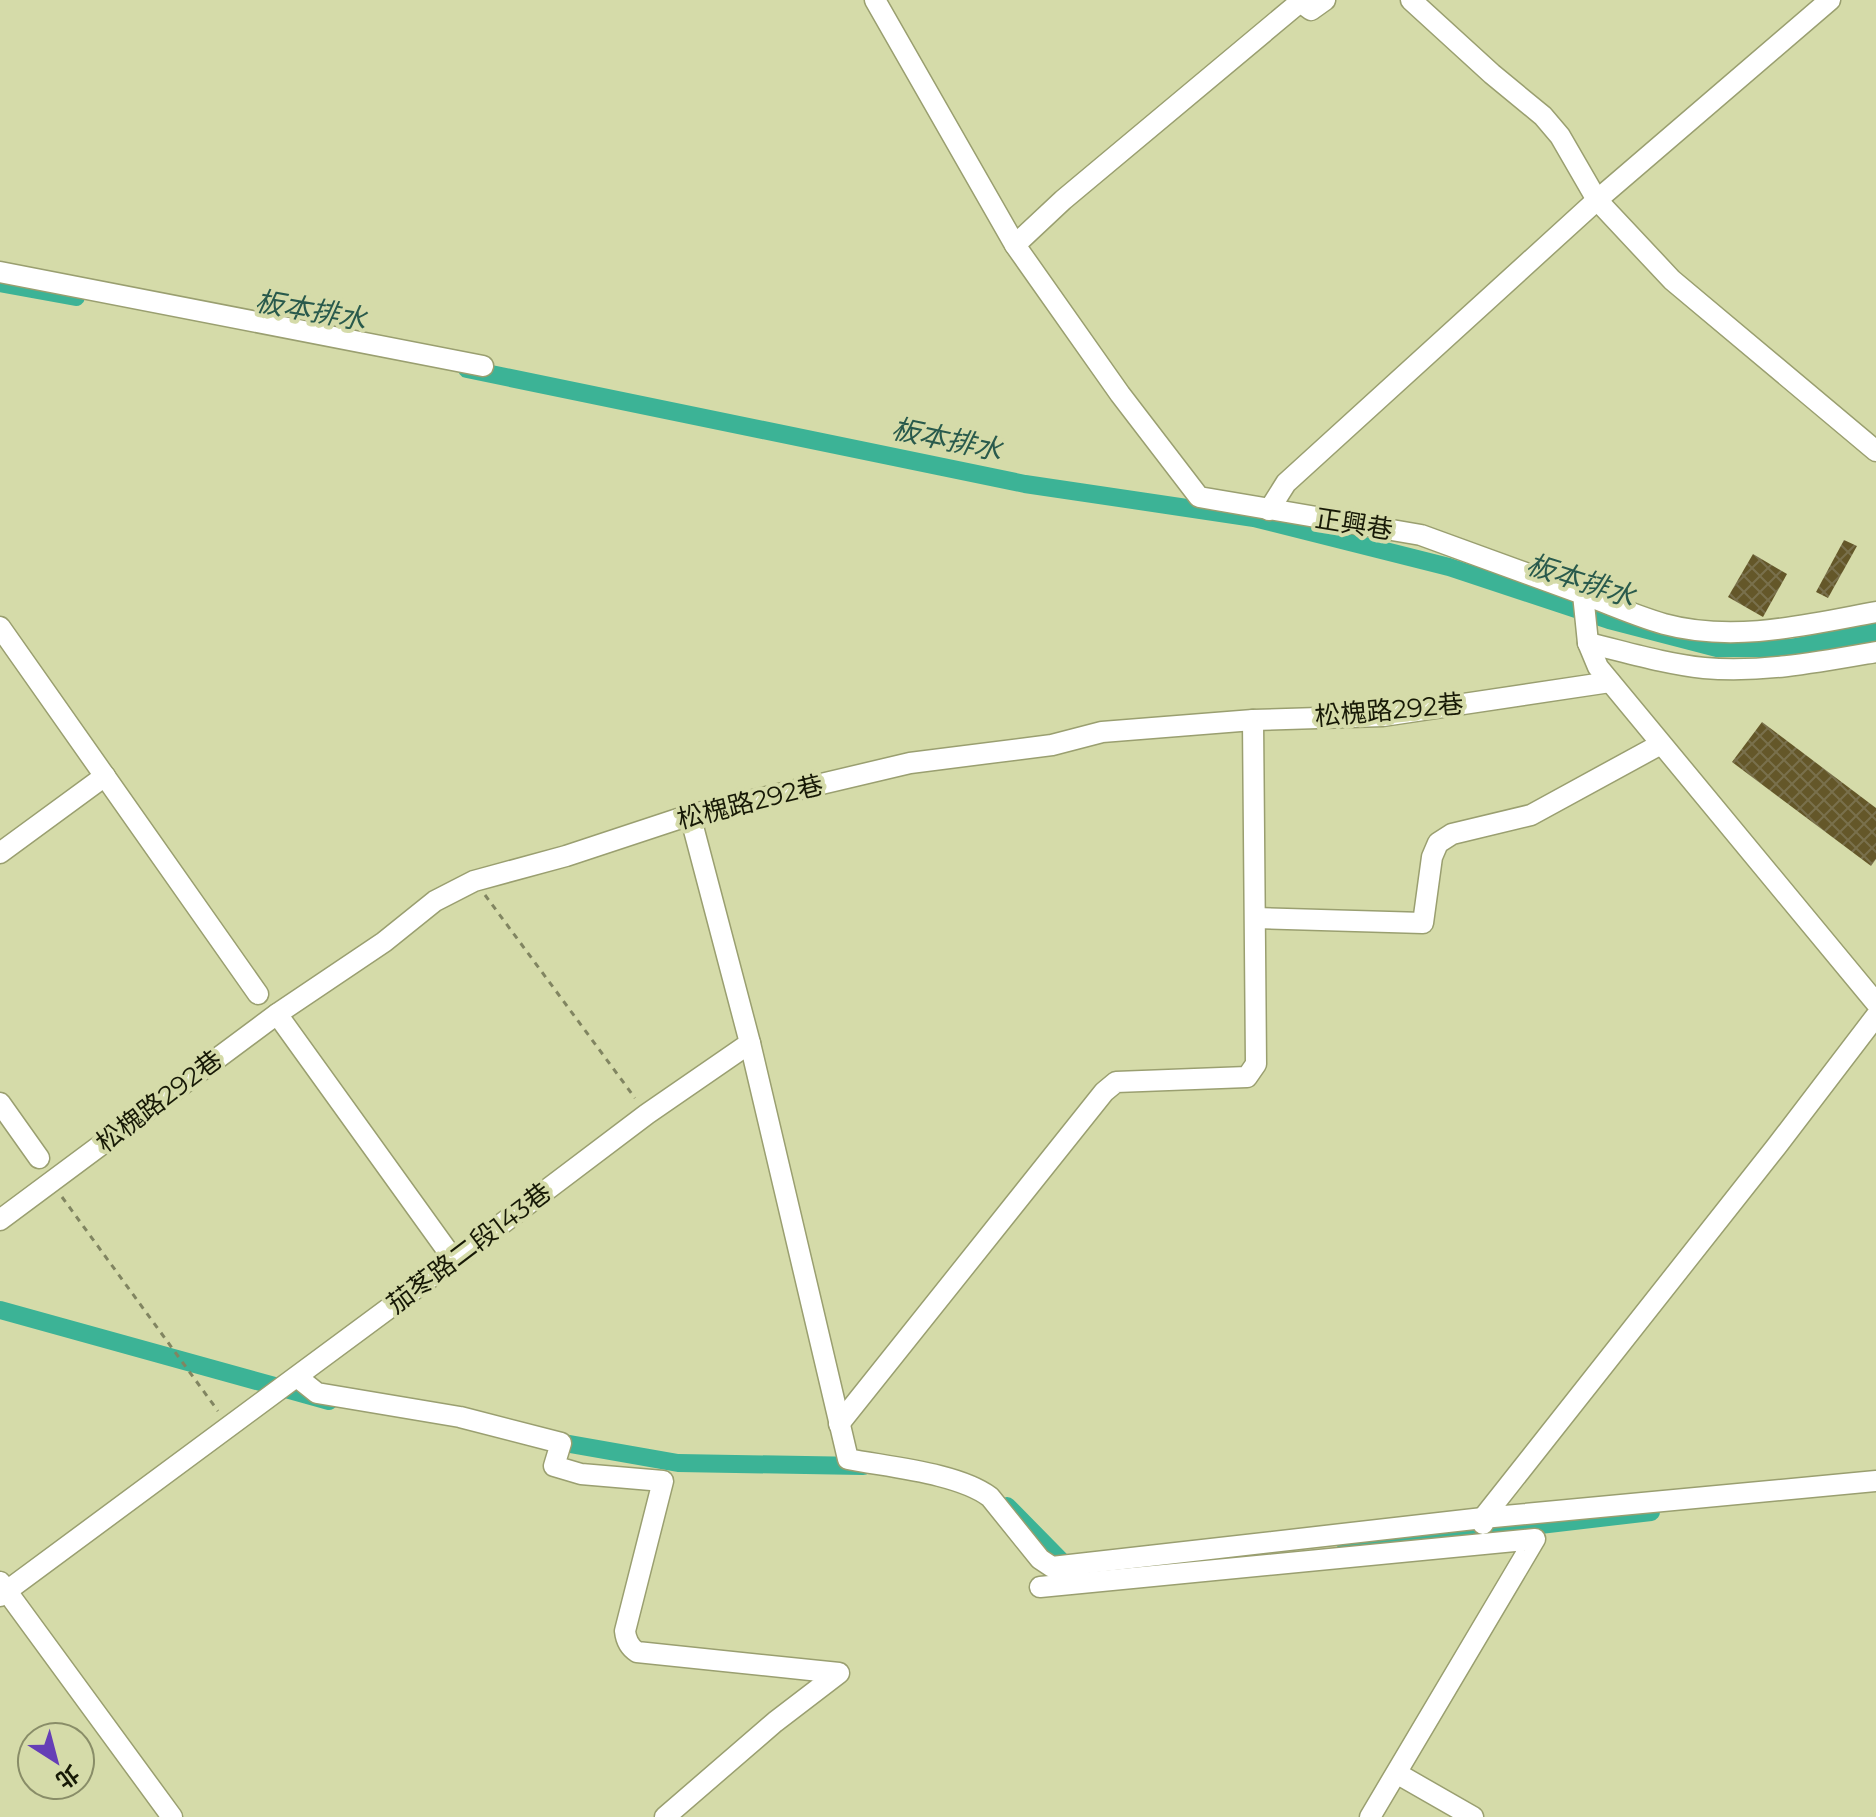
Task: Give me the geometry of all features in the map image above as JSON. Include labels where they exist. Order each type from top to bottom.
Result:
[{"type":"lane","points":[[1015,245],[1063,200],[1299,1],[1311,10],[1325,0]]},
{"type":"lane","points":[[1411,0],[1543,116],[1560,136],[1597,200],[1672,280],[1876,451]]},
{"type":"lane","points":[[1269,510],[1286,483],[1597,200],[1830,0]]},
{"type":"lane","name":"正興巷","points":[[879,2],[1015,245],[1120,394],[1199,497],[1421,535],[1583,598],[1663,623],[1719,632],[1784,629],[1876,612]]},
{"type":"lane","points":[[0,272],[483,366]]},
{"type":"lane","points":[[1583,598],[1588,637],[1598,667],[1876,1003]]},
{"type":"lane","points":[[0,627],[258,994]]},
{"type":"lane","points":[[1588,637],[1681,665],[1722,669],[1776,668],[1876,652]]},
{"type":"lane","name":"松槐路292巷","points":[[0,1220],[277,1014],[384,942],[435,901],[474,881],[566,856],[690,815],[910,763],[1052,745],[1102,732],[1253,720],[1383,716],[1610,682]]},
{"type":"lane","points":[[839,1424],[1104,1092],[1116,1082],[1247,1077],[1256,1064],[1253,720]]},
{"type":"lane","points":[[1256,918],[1423,923],[1432,857],[1438,843],[1452,834],[1531,815],[1661,744]]},
{"type":"lane","points":[[0,853],[105,776]]},
{"type":"lane","points":[[690,815],[750,1043],[848,1459],[963,1482],[981,1490],[1040,1559],[1052,1567],[1483,1518],[1876,1481]]},
{"type":"lane","points":[[277,1014],[454,1260]]},
{"type":"lane","points":[[1484,1545],[1483,1518],[1876,1016]]},
{"type":"lane","name":"茄苳路二段143巷","points":[[2,1590],[230,1427],[647,1114],[750,1043]]},
{"type":"lane","points":[[0,1103],[39,1158]]},
{"type":"lane","points":[[297,1377],[317,1393],[460,1417],[561,1443],[554,1466],[581,1474],[663,1481],[625,1631],[633,1649],[637,1652],[839,1673],[775,1722],[665,1817]]},
{"type":"lane","points":[[1040,1587],[1535,1539],[1370,1817]]},
{"type":"lane","points":[[2,1590],[172,1817]]},
{"type":"lane","points":[[1398,1774],[1473,1817]]},
{"type":"path","points":[[474,881],[647,1114]]},
{"type":"path","points":[[51,1181],[230,1427]]},
{"type":"building","points":[[1844,540],[1857,546],[1828,598],[1816,592]]},
{"type":"building","points":[[1753,554],[1787,574],[1763,617],[1728,597]]},
{"type":"building","points":[[1762,722],[1876,808],[1876,859],[1871,866],[1732,762]]},
{"type":"waterway","name":"板本排水","points":[[0,283],[76,297]]},
{"type":"waterway","name":"板本排水","points":[[467,369],[1025,484],[1254,518],[1449,567],[1609,620],[1717,648],[1790,648],[1876,632]]},
{"type":"waterway","points":[[0,1310],[329,1401]]},
{"type":"waterway","points":[[547,1440],[678,1463],[863,1466]]},
{"type":"waterway","points":[[1007,1506],[1074,1571]]},
{"type":"waterway","points":[[1346,1548],[1651,1512]]},
{"type":"waterway","points":[[1151,1565],[1241,1558]]}]
